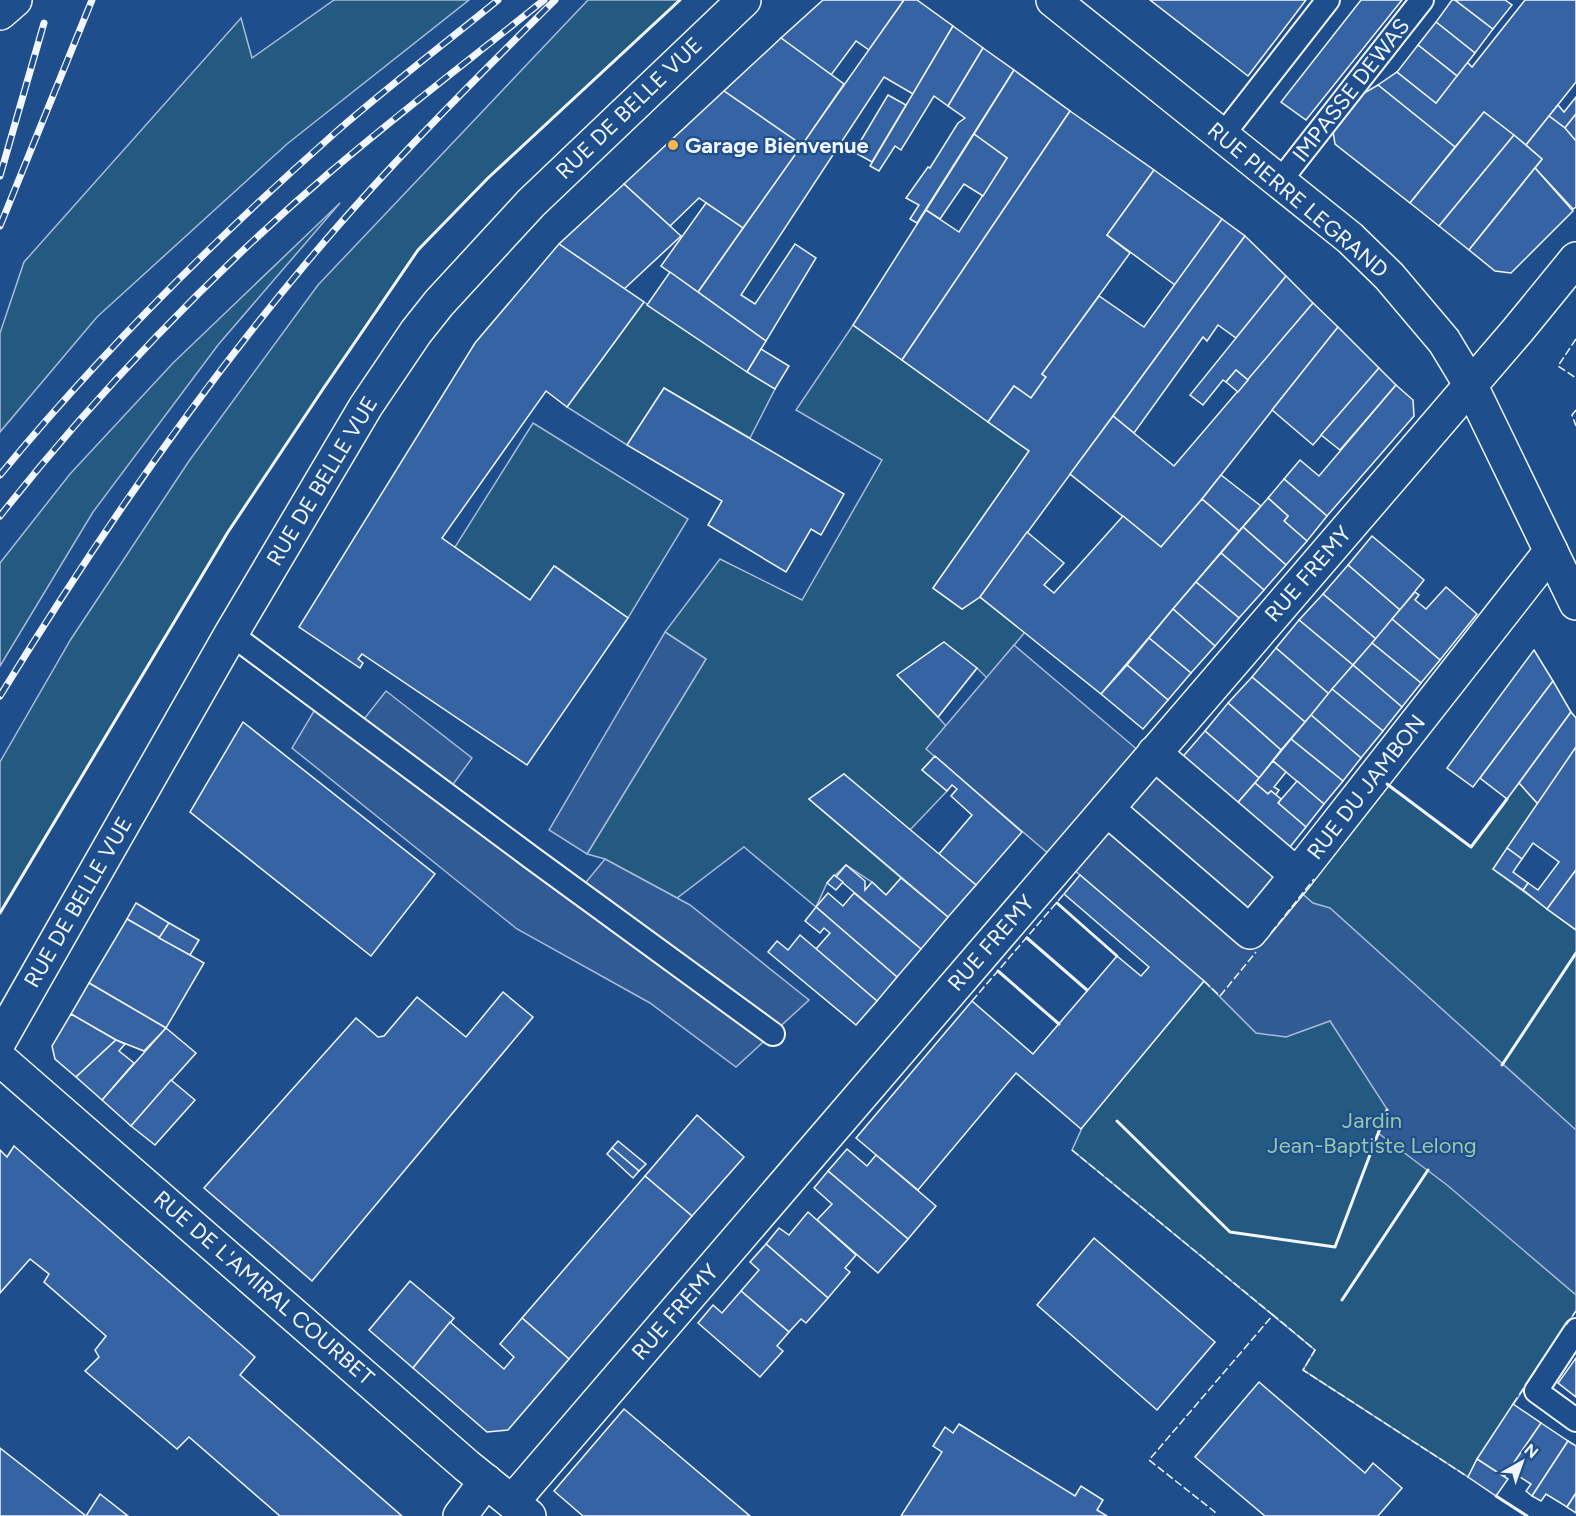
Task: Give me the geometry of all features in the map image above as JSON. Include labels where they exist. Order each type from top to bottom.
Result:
[{"type":"main road","points":[[0,13],[15,0]]},
{"type":"main road","name":"RUE DE BELLE VUE","points":[[0,1040],[231,634],[366,406],[399,356],[439,303],[501,233],[555,178],[744,0]]},
{"type":"main road","name":"RUE PIERRE LEGRAND","points":[[1053,0],[1280,181],[1368,254],[1389,276],[1444,341],[1470,384],[1576,603]]},
{"type":"main road","name":"RUE FREMY","points":[[520,1509],[1154,753],[1576,259]]},
{"type":"main road","name":"RUE DU JAMBON","points":[[1154,753],[1297,875],[1551,551]]},
{"type":"main road","points":[[1107,809],[1257,938],[1297,875]]},
{"type":"main road","name":"RUE DE L'AMIRAL COURBET","points":[[0,1059],[520,1509]]},
{"type":"main road","points":[[460,1516],[486,1481]]},
{"type":"lane","points":[[1222,136],[1328,0]]},
{"type":"lane","name":"IMPASSE DEWAS","points":[[1280,181],[1422,0]]},
{"type":"lane","points":[[231,634],[772,1034]]},
{"type":"lane","points":[[1576,1330],[1536,1390],[1576,1420]]},
{"type":"green space","points":[[334,0],[469,0],[287,144],[97,317],[0,432],[0,333],[24,262],[241,18],[252,58]]},
{"type":"green space","points":[[588,0],[680,0],[488,178],[418,250],[228,532],[0,913],[0,762],[71,639],[189,461],[318,285]]},
{"type":"green space","points":[[340,203],[218,345],[93,512],[0,666],[0,563],[70,474],[173,363]]},
{"type":"green space","points":[[644,302],[775,389],[750,438],[664,388],[627,445],[567,407]]},
{"type":"green space","points":[[853,325],[1029,451],[933,588],[962,609],[980,597],[1025,632],[987,678],[977,668],[938,717],[946,726],[927,749],[935,756],[922,770],[947,791],[910,830],[844,774],[809,799],[901,878],[886,895],[872,882],[846,865],[827,883],[816,907],[744,847],[677,898],[605,859],[587,854],[706,659],[665,632],[720,559],[802,600],[882,460],[796,410]]},
{"type":"green space","points":[[533,423],[688,519],[628,618],[555,566],[530,600],[455,547]]},
{"type":"green space","name":"Jardin Jean-Baptiste Lelong","points":[[1519,783],[1538,804],[1493,869],[1576,930],[1576,1311],[1477,1459],[1468,1477],[1303,1370],[1315,1350],[1072,1150],[1083,1126],[1204,981],[1220,995],[1304,894],[1387,784],[1471,847]]},
{"type":"shaded area","points":[[665,632],[706,659],[587,854],[549,830]]},
{"type":"shaded area","points":[[1014,645],[1139,751],[1050,855],[926,749]]},
{"type":"shaded area","points":[[386,691],[472,758],[446,794],[578,892],[605,859],[690,905],[809,1000],[736,1067],[650,1003],[517,929],[292,748],[320,701],[357,728]]},
{"type":"shaded area","points":[[1157,768],[1313,903],[1330,908],[1576,1130],[1576,1295],[1447,1185],[1378,1133],[1387,1109],[1330,1021],[1286,1037],[1256,1033],[1204,981],[1073,869]]},
{"type":"building","points":[[823,0],[904,0],[869,50],[856,41],[831,75],[781,38]]},
{"type":"building","points":[[904,0],[917,0],[953,26],[913,94],[884,77],[741,295],[755,304],[795,244],[816,258],[766,341],[698,292]]},
{"type":"building","points":[[1150,0],[1306,0],[1248,76]]},
{"type":"building","points":[[1361,0],[1402,0],[1306,120],[1281,102]]},
{"type":"building","points":[[1452,0],[1493,29],[1475,53],[1436,22]]},
{"type":"building","points":[[1455,0],[1505,0],[1512,5],[1493,29]]},
{"type":"building","points":[[1525,0],[1576,0],[1576,82],[1526,145],[1484,112],[1455,147],[1378,85],[1397,72],[1436,103],[1467,62],[1472,67]]},
{"type":"building","points":[[1436,22],[1475,53],[1457,76],[1418,45]]},
{"type":"building","points":[[953,26],[983,48],[948,106],[934,96],[901,150],[895,146],[879,171],[870,166]]},
{"type":"building","points":[[781,38],[844,84],[802,145],[724,91]]},
{"type":"building","points":[[1418,45],[1457,76],[1436,103],[1397,72]]},
{"type":"building","points":[[983,48],[1014,70],[917,223],[910,219],[919,205],[906,198],[928,167],[930,168],[958,123],[965,118],[948,106]]},
{"type":"building","points":[[1014,70],[1070,111],[902,360],[853,325],[926,210],[959,232],[1007,158],[974,134]]},
{"type":"building","points":[[1378,85],[1455,147],[1410,203],[1335,144],[1333,131],[1359,96]]},
{"type":"building","points":[[724,91],[802,145],[743,228],[699,198],[670,226],[624,184]]},
{"type":"building","points":[[888,95],[906,105],[872,162],[854,152]]},
{"type":"building","points":[[1576,97],[1576,114],[1565,128],[1549,116],[1558,105],[1564,112]]},
{"type":"building","points":[[1070,111],[1154,170],[1107,235],[1130,253],[1042,374],[1046,377],[1031,398],[1014,386],[988,422],[902,360]]},
{"type":"building","points":[[1484,112],[1514,135],[1439,226],[1410,203]]},
{"type":"building","points":[[1576,114],[1576,141],[1564,129]]},
{"type":"building","points":[[1549,116],[1565,128],[1576,141],[1576,207],[1573,209],[1535,168],[1542,159],[1526,145]]},
{"type":"building","points":[[974,134],[1007,158],[983,196],[964,184],[940,219],[926,210]]},
{"type":"building","points":[[1514,135],[1542,159],[1469,250],[1439,226]]},
{"type":"building","points":[[1535,168],[1573,211],[1511,273],[1495,271],[1469,250]]},
{"type":"building","points":[[1154,170],[1222,219],[1175,285],[1107,235]]},
{"type":"building","points":[[624,184],[681,236],[624,289],[559,244]]},
{"type":"building","points":[[706,203],[743,228],[698,292],[661,266]]},
{"type":"building","points":[[1222,219],[1245,236],[980,597],[962,609],[933,588],[1029,451],[988,422],[1014,386],[1031,398],[1046,377],[1042,374],[1099,296],[1144,327]]},
{"type":"building","points":[[1245,236],[1286,276],[1236,338],[1218,325],[1207,341],[1203,337],[1134,433],[1113,416]]},
{"type":"building","points":[[559,244],[644,302],[567,407],[546,391],[442,538],[530,600],[554,566],[628,618],[527,765],[362,654],[358,659],[363,663],[360,668],[299,627],[475,343]]},
{"type":"building","points":[[670,272],[766,341],[747,372],[647,305]]},
{"type":"building","points":[[1286,276],[1313,303],[1248,380],[1236,370],[1226,382],[1223,380],[1203,405],[1190,395]]},
{"type":"building","points":[[1313,303],[1338,327],[1202,499],[1161,547],[1070,474],[1113,416],[1174,466]]},
{"type":"building","points":[[1338,327],[1379,368],[1313,445],[1272,410]]},
{"type":"building","points":[[761,349],[789,366],[775,389],[747,372]]},
{"type":"building","points":[[1379,368],[1396,385],[1340,450],[1321,435]]},
{"type":"building","points":[[1236,370],[1248,380],[1238,392],[1226,382]]},
{"type":"building","points":[[1396,385],[1413,400],[1414,416],[1327,516],[1284,479],[1300,460],[1319,476]]},
{"type":"building","points":[[664,388],[844,494],[821,535],[811,529],[786,572],[708,525],[722,501],[627,445]]},
{"type":"building","points":[[1221,475],[1261,506],[1239,531],[1202,499]]},
{"type":"building","points":[[1284,479],[1327,516],[1307,541],[1284,521],[1288,516],[1268,498]]},
{"type":"building","points":[[1268,498],[1288,516],[1284,521],[1307,541],[1286,565],[1243,527]]},
{"type":"building","points":[[1202,499],[1239,531],[1101,694],[980,597],[1027,532],[1064,563],[1044,585],[1054,593],[1123,516],[1161,547]]},
{"type":"building","points":[[1243,527],[1286,565],[1264,590],[1221,553]]},
{"type":"building","points":[[1372,536],[1424,580],[1400,610],[1348,565]]},
{"type":"building","points":[[1221,553],[1264,590],[1239,618],[1196,582]]},
{"type":"building","points":[[1348,565],[1400,610],[1376,639],[1323,594]]},
{"type":"building","points":[[1196,582],[1239,618],[1215,646],[1173,609]]},
{"type":"building","points":[[1446,587],[1477,614],[1440,660],[1392,619],[1415,592],[1419,595],[1415,600],[1426,609]]},
{"type":"building","points":[[1323,594],[1376,639],[1353,665],[1299,620]]},
{"type":"building","points":[[1173,609],[1215,646],[1191,673],[1149,638]]},
{"type":"building","points":[[1392,619],[1440,660],[1421,683],[1372,643]]},
{"type":"building","points":[[1299,620],[1353,665],[1329,694],[1276,648]]},
{"type":"building","points":[[1149,638],[1191,673],[1168,700],[1127,665]]},
{"type":"building","points":[[944,642],[977,668],[938,717],[897,675]]},
{"type":"building","points":[[1372,643],[1421,683],[1402,707],[1353,665]]},
{"type":"building","points":[[1276,648],[1329,694],[1305,722],[1252,677]]},
{"type":"building","points":[[1534,650],[1553,681],[1473,787],[1447,768]]},
{"type":"building","points":[[1127,665],[1168,700],[1143,729],[1101,694]]},
{"type":"building","points":[[1353,665],[1402,707],[1383,731],[1332,689]]},
{"type":"building","points":[[1252,677],[1305,722],[1281,750],[1228,703]]},
{"type":"building","points":[[1553,681],[1571,712],[1507,799],[1480,778]]},
{"type":"building","points":[[1332,689],[1383,731],[1361,758],[1311,715]]},
{"type":"building","points":[[1228,703],[1281,750],[1259,778],[1205,731]]},
{"type":"building","points":[[1571,712],[1576,718],[1576,747],[1538,804],[1519,783]]},
{"type":"building","points":[[1311,715],[1361,758],[1343,781],[1291,739]]},
{"type":"building","points":[[243,722],[435,874],[371,956],[190,812]]},
{"type":"building","points":[[1205,731],[1259,778],[1234,807],[1180,760]]},
{"type":"building","points":[[1291,739],[1343,781],[1324,804],[1273,761]]},
{"type":"building","points":[[1576,747],[1576,870],[1547,909],[1523,890],[1528,883],[1538,890],[1559,862],[1533,843],[1522,859],[1507,848]]},
{"type":"building","points":[[935,756],[1022,832],[976,885],[939,854],[972,815],[951,796],[957,789],[952,785],[947,791],[922,770]]},
{"type":"building","points":[[1273,761],[1286,772],[1274,787],[1279,790],[1276,795],[1271,791],[1268,794],[1255,783]]},
{"type":"building","points":[[844,774],[976,885],[948,917],[809,799]]},
{"type":"building","points":[[1297,781],[1324,804],[1306,827],[1278,803]]},
{"type":"building","points":[[1255,783],[1268,794],[1271,791],[1281,799],[1278,803],[1306,827],[1286,852],[1234,807]]},
{"type":"building","points":[[1507,848],[1522,859],[1513,872],[1528,883],[1523,890],[1493,869]]},
{"type":"building","points":[[846,865],[865,881],[865,890],[872,882],[886,895],[901,878],[948,917],[921,949],[836,877]]},
{"type":"building","points":[[1576,870],[1576,930],[1547,909]]},
{"type":"building","points":[[834,875],[843,882],[836,890],[827,883]]},
{"type":"building","points":[[1080,875],[1204,981],[1081,1129],[1016,1073],[918,1190],[856,1138],[972,1001],[1033,1054],[1117,956],[1141,976],[1149,967],[1064,894]]},
{"type":"building","points":[[828,893],[843,906],[854,893],[921,949],[897,977],[816,907]]},
{"type":"building","points":[[136,903],[169,923],[159,938],[127,919]]},
{"type":"building","points":[[816,907],[897,977],[877,1001],[816,949],[830,933],[824,928],[820,933],[805,921]]},
{"type":"building","points":[[127,919],[204,963],[166,1028],[89,983]]},
{"type":"building","points":[[169,923],[199,940],[190,955],[159,938]]},
{"type":"building","points":[[800,935],[877,1001],[856,1025],[768,952],[777,941],[788,950]]},
{"type":"building","points":[[89,983],[166,1028],[144,1051],[116,1040],[71,1014]]},
{"type":"building","points":[[503,992],[533,1017],[312,1281],[204,1188],[356,1018],[378,1037],[384,1036],[417,997],[466,1037]]},
{"type":"building","points":[[71,1014],[116,1040],[76,1077],[55,1059],[52,1046]]},
{"type":"building","points":[[166,1028],[196,1053],[131,1126],[102,1100]]},
{"type":"building","points":[[116,1040],[125,1044],[119,1051],[134,1063],[102,1100],[76,1077]]},
{"type":"building","points":[[171,1080],[195,1100],[155,1145],[131,1126]]},
{"type":"building","points":[[697,1115],[744,1157],[692,1216],[645,1176]]},
{"type":"building","points":[[618,1141],[646,1164],[639,1171],[612,1148]]},
{"type":"building","points":[[14,1146],[255,1357],[240,1375],[402,1516],[280,1516],[189,1437],[177,1449],[85,1371],[99,1357],[95,1350],[106,1336],[44,1282],[49,1274],[30,1259],[0,1293],[0,1150],[7,1157]]},
{"type":"building","points":[[612,1148],[639,1171],[633,1178],[607,1154]]},
{"type":"building","points":[[847,1149],[867,1166],[876,1155],[936,1206],[908,1239],[828,1171]]},
{"type":"building","points":[[828,1171],[908,1239],[878,1273],[817,1220],[832,1204],[814,1188]]},
{"type":"building","points":[[645,1176],[692,1216],[569,1359],[522,1318]]},
{"type":"building","points":[[808,1212],[856,1255],[845,1268],[850,1272],[828,1298],[766,1244],[779,1228],[789,1235]]},
{"type":"building","points":[[1094,1238],[1215,1342],[1157,1410],[1037,1305]]},
{"type":"building","points":[[766,1244],[828,1298],[806,1323],[801,1319],[789,1332],[741,1291],[759,1270],[750,1262]]},
{"type":"building","points":[[410,1281],[454,1318],[413,1368],[369,1330]]},
{"type":"building","points":[[741,1291],[789,1332],[777,1346],[783,1351],[760,1377],[698,1323],[713,1305],[722,1313]]},
{"type":"building","points":[[522,1318],[569,1359],[508,1430],[487,1432],[413,1368],[450,1322],[504,1369],[514,1357],[500,1344]]},
{"type":"building","points":[[1576,1358],[1576,1397],[1558,1383]]},
{"type":"building","points":[[1259,1382],[1365,1473],[1373,1463],[1402,1488],[1378,1516],[1265,1516],[1195,1457]]},
{"type":"building","points":[[1513,1404],[1541,1423],[1504,1477],[1477,1459]]},
{"type":"building","points":[[624,1409],[750,1516],[583,1516],[554,1491]]},
{"type":"building","points":[[1541,1423],[1568,1441],[1532,1496],[1526,1491],[1531,1484],[1509,1470]]},
{"type":"building","points":[[959,1424],[1075,1496],[1081,1486],[1103,1500],[1097,1510],[1107,1516],[901,1516],[942,1452],[933,1446],[945,1427],[953,1433]]},
{"type":"building","points":[[1568,1441],[1576,1446],[1576,1493],[1567,1507],[1546,1494],[1541,1501],[1532,1496]]},
{"type":"building","points":[[0,1448],[37,1477],[86,1516],[0,1516]]},
{"type":"building","points":[[1477,1459],[1508,1479],[1496,1496],[1468,1477]]},
{"type":"building","points":[[1576,1493],[1576,1513],[1567,1507]]},
{"type":"building","points":[[100,1494],[128,1516],[86,1516]]},
{"type":"railway","points":[[0,226],[92,0]]},
{"type":"railway","points":[[0,475],[119,340],[204,254],[291,172],[356,115],[498,0]]},
{"type":"railway","points":[[0,516],[115,380],[241,252],[355,151],[544,0]]},
{"type":"railway","points":[[0,696],[70,585],[144,476],[261,318],[394,164],[555,0]]},
{"type":"railway","points":[[0,176],[44,23]]},
{"type":"fence","points":[[1576,339],[1558,366],[1576,378]]},
{"type":"fence","points":[[1576,410],[1572,415],[1576,426]]},
{"type":"fence","points":[[1271,933],[1314,879]]},
{"type":"fence","points":[[972,1001],[1064,894]]},
{"type":"fence","points":[[1204,981],[1220,996],[1256,952]]},
{"type":"fence","points":[[1072,1150],[1273,1315],[1149,1460],[1215,1512],[1213,1516]]},
{"type":"fence","points":[[1566,1325],[1576,1311]]},
{"type":"fence","points":[[1272,1314],[1315,1350],[1303,1370],[1468,1477]]},
{"type":"fence","points":[[1513,1404],[1537,1368]]},
{"type":"wall","points":[[0,913],[228,532],[418,250],[488,178],[680,0]]},
{"type":"wall","points":[[1387,784],[1471,847],[1507,799]]},
{"type":"wall","points":[[1057,903],[1117,956]]},
{"type":"wall","points":[[1027,938],[1087,990]]},
{"type":"wall","points":[[1502,1065],[1576,953]]},
{"type":"wall","points":[[998,971],[1059,1024]]},
{"type":"wall","points":[[1117,1121],[1230,1232],[1335,1247],[1387,1110]]},
{"type":"wall","points":[[1342,1300],[1428,1170]]},
{"type":"wall","points":[[1496,1496],[1527,1516]]},
{"type":"place","name":"Garage Bienvenue","points":[[673,145]]}]
